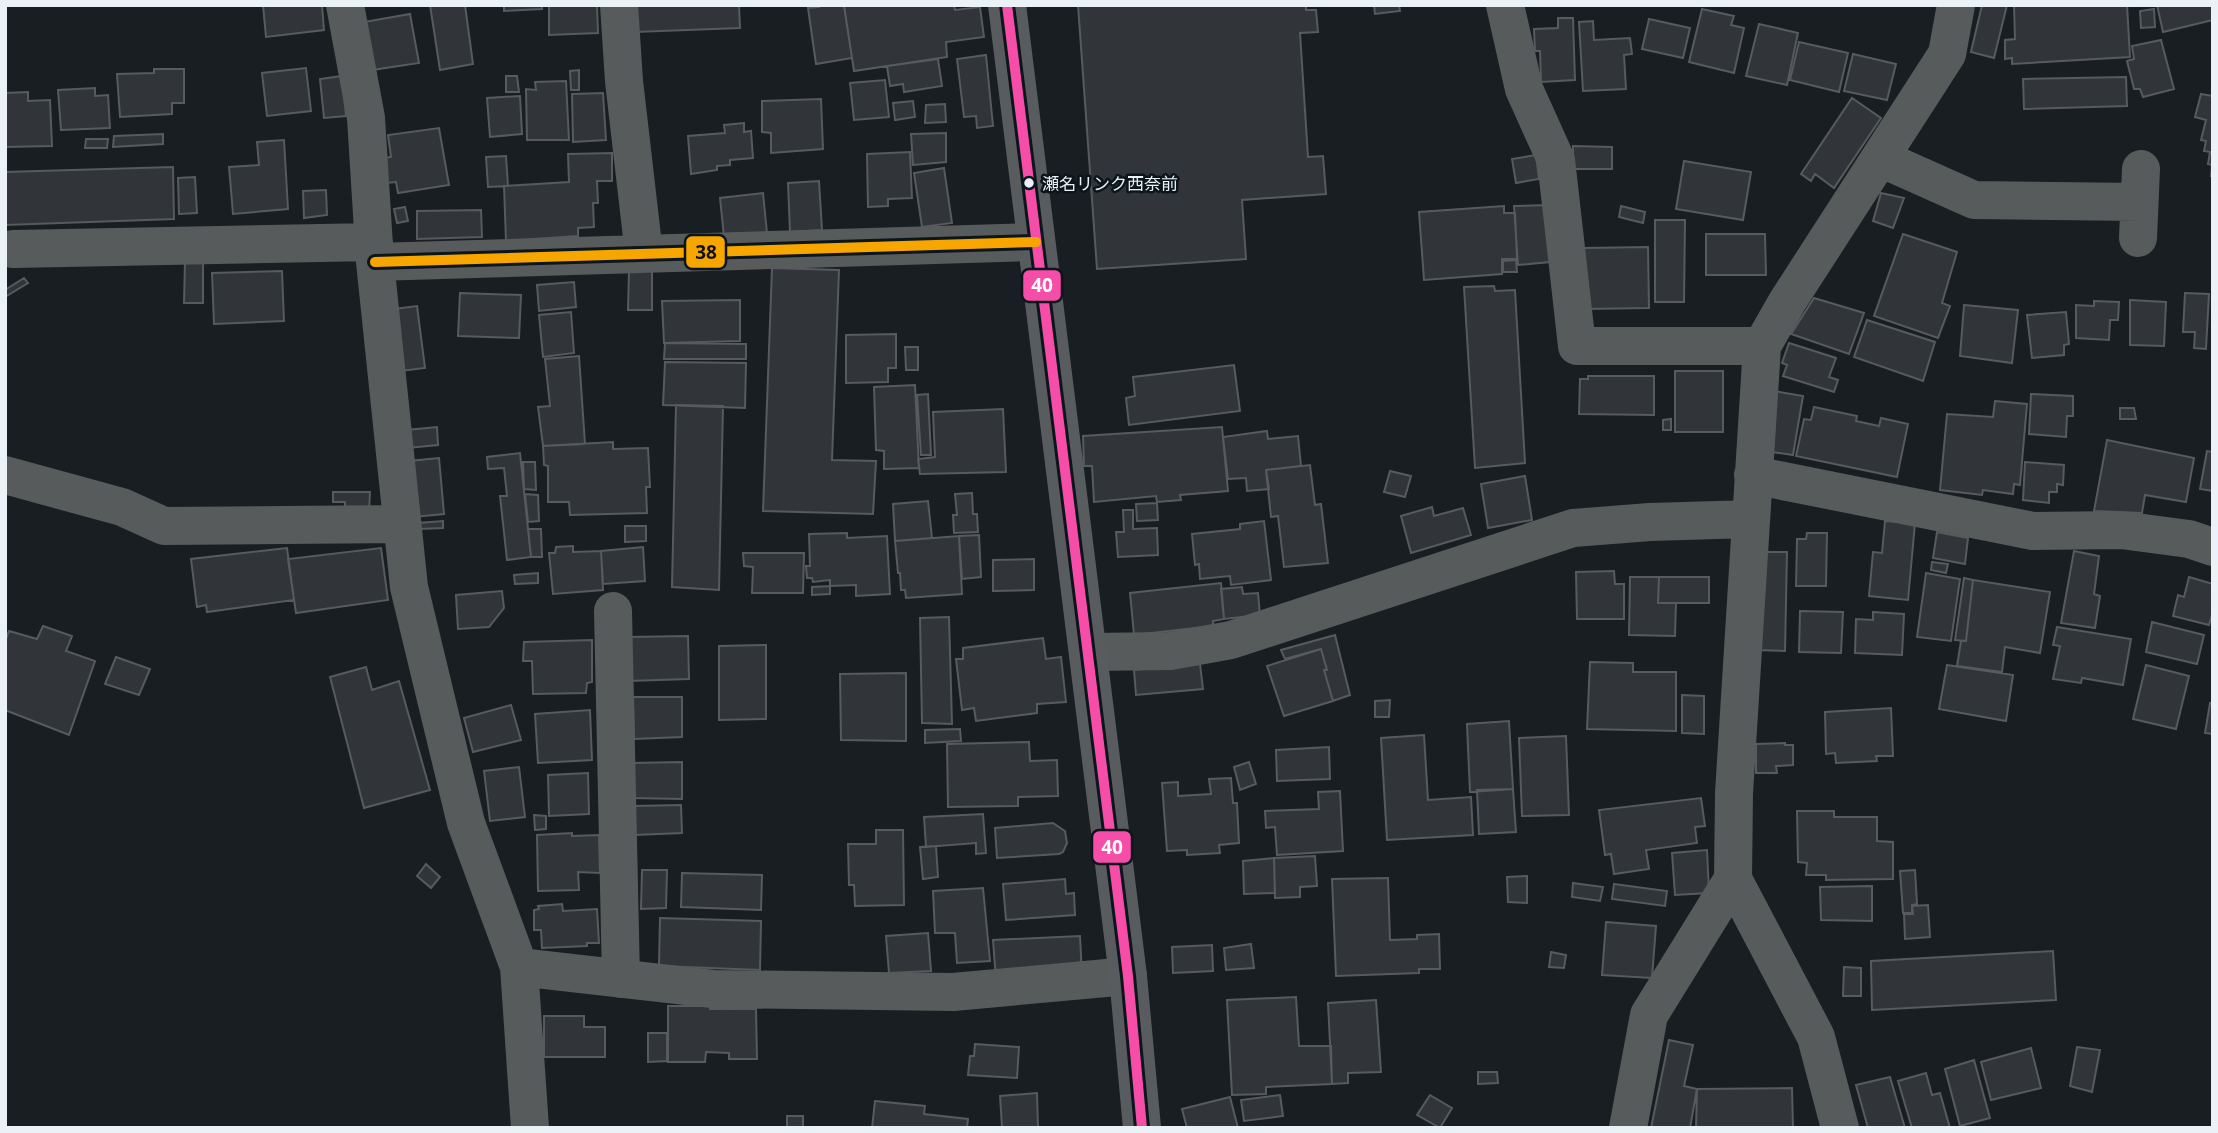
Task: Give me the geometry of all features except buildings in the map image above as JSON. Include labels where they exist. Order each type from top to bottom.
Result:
[{"type":"main road","points":[[1007,5],[1128,976],[1142,1128]]},
{"type":"street","points":[[345,5],[366,118],[375,252],[409,587],[467,823],[519,967],[530,1128]]},
{"type":"street","points":[[619,5],[624,81],[644,254]]},
{"type":"street","points":[[1505,5],[1524,89],[1556,160],[1577,346],[1762,346]]},
{"type":"street","points":[[1840,1128],[1816,1037],[1733,879],[1734,793],[1762,346],[1787,302],[1947,54],[1956,5]]},
{"type":"street","points":[[1880,158],[1974,200],[2139,203]]},
{"type":"street","points":[[13,249],[644,254],[1036,242]]},
{"type":"street","points":[[5,475],[122,507],[164,526],[402,524]]},
{"type":"street","points":[[1754,475],[2033,531],[2121,530],[2189,539],[2213,547]]},
{"type":"street","points":[[1089,652],[1170,651],[1230,640],[1573,528],[1650,522],[1751,519]]},
{"type":"street","points":[[613,611],[621,979]]},
{"type":"street","points":[[1628,1128],[1649,1015],[1733,879]]},
{"type":"street","points":[[519,967],[713,989],[953,992],[1128,976]]},
{"type":"transit line","name":"40","points":[[1007,5],[1128,976],[1142,1128]]},
{"type":"transit line","name":"38","points":[[375,262],[1036,242]]},
{"type":"place","name":"瀬名リンク西奈前","points":[[1029,183]]}]
